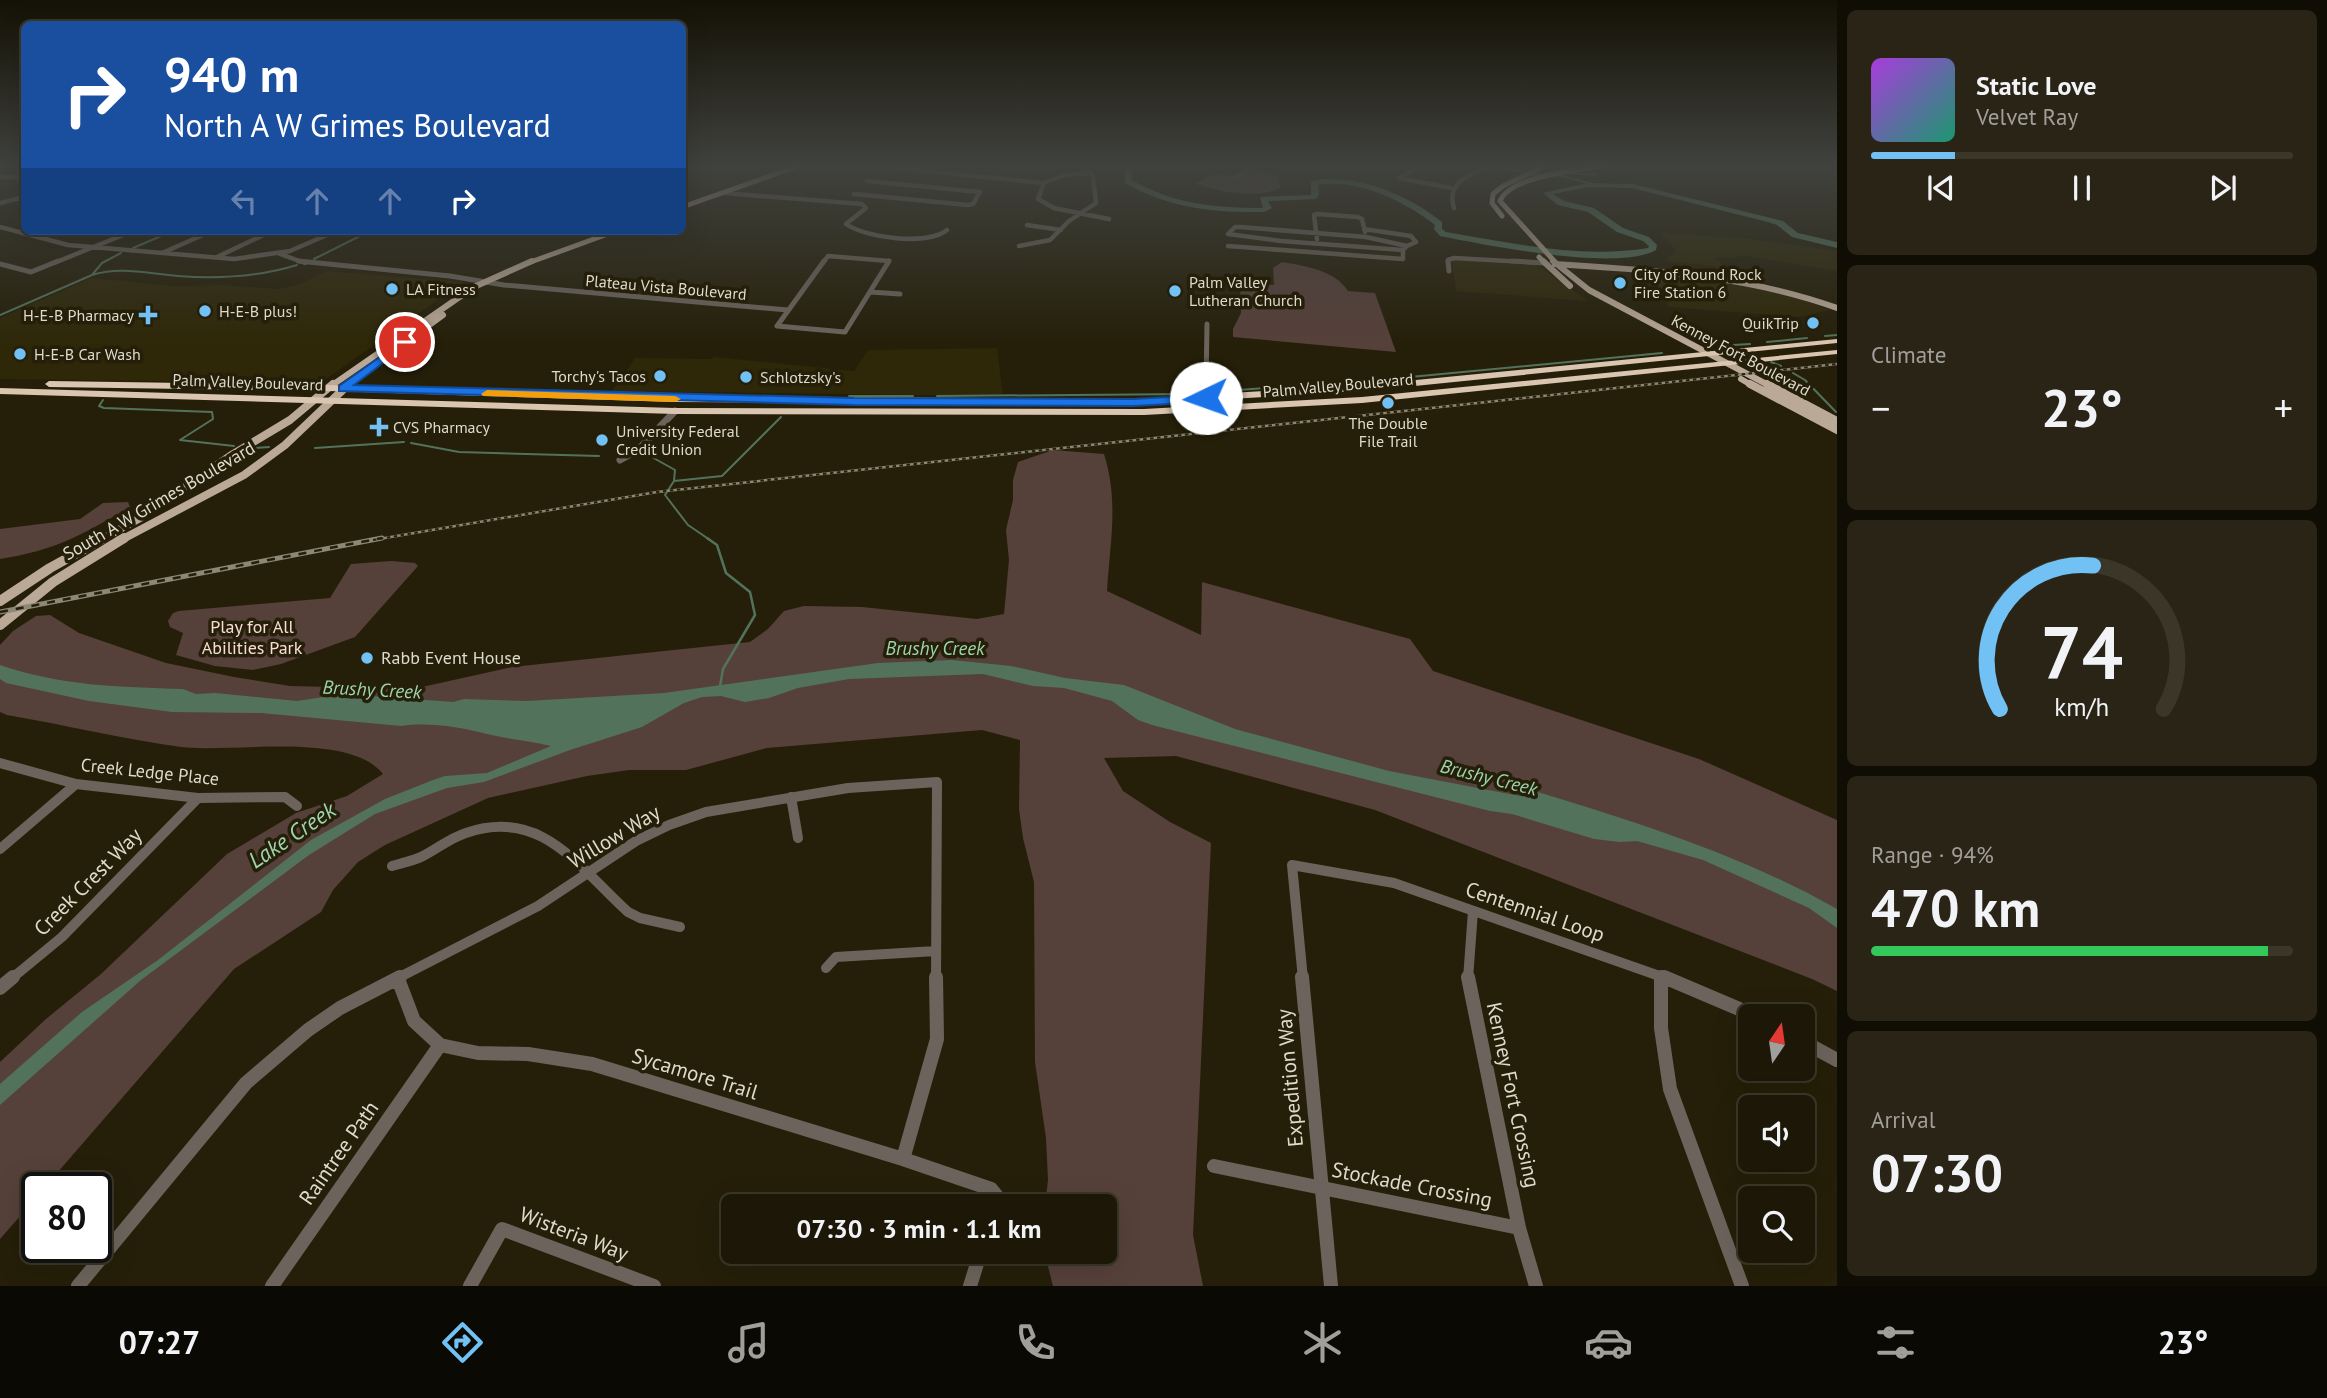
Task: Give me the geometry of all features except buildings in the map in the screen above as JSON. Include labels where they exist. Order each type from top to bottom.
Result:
[{"type":"highway","name":"Palm Valley Boulevard","points":[[0,384],[343,388],[675,399],[1133,402],[1375,387],[1837,341]]},
{"type":"highway","name":"Palm Valley Boulevard","points":[[0,391],[675,411],[1030,413],[1213,410],[1362,400],[1837,352]]},
{"type":"highway","points":[[38,392],[59,387],[123,387],[132,384]]},
{"type":"highway","points":[[642,410],[666,405],[675,399]]},
{"type":"highway","points":[[675,411],[683,404],[706,399]]},
{"type":"main road","name":"Kenney Fort Boulevard","points":[[1519,225],[1562,280],[1583,294],[1837,430]]},
{"type":"main road","name":"Kenney Fort Boulevard","points":[[1511,226],[1546,260]]},
{"type":"main road","points":[[405,342],[405,337],[433,314],[487,281],[534,260],[605,235]]},
{"type":"main road","points":[[1546,260],[1555,264],[1725,277],[1780,288],[1837,307]]},
{"type":"main road","name":"Kenney Fort Boulevard","points":[[1555,264],[1589,290],[1837,421]]},
{"type":"main road","points":[[405,342],[484,287],[487,281]]},
{"type":"main road","name":"South A W Grimes Boulevard","points":[[0,601],[146,514],[230,456],[290,420],[328,388],[433,314]]},
{"type":"main road","name":"South A W Grimes Boulevard","points":[[0,625],[22,605],[83,564],[261,464],[285,445],[343,388],[405,342]]},
{"type":"street","points":[[847,225],[853,230],[925,239],[939,236],[947,230]]},
{"type":"street","points":[[1027,225],[1061,230]]},
{"type":"street","points":[[1019,246],[1047,242],[1067,225]]},
{"type":"street","points":[[1239,225],[1228,232],[1233,235],[1317,244],[1417,248]]},
{"type":"street","points":[[1239,225],[1316,235],[1366,237],[1405,248]]},
{"type":"street","points":[[1314,253],[1317,244],[1315,225]]},
{"type":"street","points":[[1363,225],[1366,237]]},
{"type":"street","points":[[0,227],[21,233]]},
{"type":"street","points":[[1228,246],[1403,259],[1405,248],[1416,239],[1390,231],[1364,229]]},
{"type":"street","points":[[26,235],[92,248],[243,259],[280,254],[311,244],[328,235]]},
{"type":"street","points":[[0,264],[31,272],[123,235]]},
{"type":"street","points":[[162,253],[203,235]]},
{"type":"street","points":[[215,258],[264,235]]},
{"type":"street","name":"Plateau Vista Boulevard","points":[[280,254],[317,264],[541,288],[788,310]]},
{"type":"street","points":[[1444,255],[1454,258],[1546,260]]},
{"type":"street","points":[[828,256],[889,261],[845,332],[777,326],[788,310],[828,256]]},
{"type":"street","points":[[1449,271],[1448,260],[1454,258]]},
{"type":"street","points":[[870,292],[900,294]]},
{"type":"street","points":[[1207,324],[1206,398],[1213,410]]},
{"type":"street","points":[[620,460],[638,450],[675,411]]},
{"type":"street","name":"Creek Ledge Place","points":[[0,763],[76,783],[198,798],[285,797],[297,806]]},
{"type":"street","name":"Willow Way","points":[[78,1286],[246,1083],[266,1063],[329,1015],[538,906],[636,841],[685,818],[848,788],[937,782],[937,1039],[904,1159]]},
{"type":"street","points":[[0,849],[76,783]]},
{"type":"street","points":[[791,797],[798,838]]},
{"type":"street","name":"Creek Crest Way","points":[[0,988],[62,937],[198,798]]},
{"type":"street","points":[[392,866],[421,857],[463,834],[488,827],[511,826],[544,835],[628,912],[640,918],[680,927]]},
{"type":"street","name":"Centennial Loop","points":[[1292,865],[1394,883],[1661,975],[1738,1008]]},
{"type":"street","name":"Expedition Way","points":[[1292,865],[1331,1286]]},
{"type":"street","name":"Kenney Fort Crossing","points":[[1473,911],[1468,982],[1519,1228],[1536,1286]]},
{"type":"street","points":[[826,968],[836,957],[936,951]]},
{"type":"street","points":[[1661,975],[1661,1028],[1670,1089],[1742,1286]]},
{"type":"street","points":[[398,979],[414,1021],[440,1045]]},
{"type":"street","name":"Sycamore Trail","points":[[440,1045],[478,1053],[528,1054],[592,1064],[904,1159],[991,1189],[995,1194]]},
{"type":"street","name":"Raintree Path","points":[[272,1286],[440,1045]]},
{"type":"street","points":[[1815,1048],[1837,1060]]},
{"type":"street","name":"Stockade Crossing","points":[[1214,1166],[1519,1228]]},
{"type":"street","name":"Wisteria Way","points":[[470,1286],[502,1229],[654,1286]]},
{"type":"street","points":[[970,1286],[977,1264]]},
{"type":"shaded area","points":[[1660,233],[1750,239],[1837,251],[1837,271],[1744,256],[1715,257],[1724,267],[1664,261],[1676,250]]},
{"type":"shaded area","points":[[1452,261],[1537,265],[1588,301],[1456,291]]},
{"type":"shaded area","points":[[327,271],[463,282],[329,377],[309,383],[0,379],[0,318],[91,278],[173,286],[223,285],[279,289],[300,284]]},
{"type":"shaded area","points":[[1641,273],[1712,278],[1803,299],[1830,310],[1798,317],[1669,307]]},
{"type":"shaded area","points":[[997,348],[1003,396],[612,391],[635,358],[715,357],[854,371],[868,350]]},
{"type":"shaded area","points":[[952,660],[1011,666],[1065,678],[1124,685],[1235,729],[1389,771],[1520,796],[1509,786],[1512,784],[1678,838],[1759,870],[1837,909],[1837,928],[1809,908],[1703,860],[1637,841],[1594,839],[1512,814],[1490,811],[1152,725],[1138,720],[1112,701],[1064,688],[1033,686],[983,674],[849,679],[798,688],[769,698],[745,702],[721,696],[702,697],[684,703],[642,727],[484,782],[447,788],[375,814],[309,855],[141,980],[0,1105],[0,1084],[82,1012],[158,960],[311,840],[385,799],[433,780],[445,776],[487,773],[551,746],[444,726],[401,726],[261,713],[172,712],[89,701],[6,683],[0,679],[0,665],[68,681],[183,689],[196,694],[215,693],[297,701],[343,694],[453,702],[464,699],[527,701],[664,693],[878,663]]},
{"type":"green space","points":[[1282,262],[1310,267],[1327,274],[1348,291],[1375,293],[1396,352],[1233,337],[1233,329],[1241,313],[1240,283],[1274,285],[1273,268]]},
{"type":"green space","points":[[1053,450],[1104,454],[1109,472],[1112,506],[1107,591],[1201,635],[1202,582],[1410,639],[1433,671],[1699,759],[1837,820],[1837,991],[1375,810],[1176,756],[1104,758],[1123,791],[1170,822],[1211,843],[1193,1235],[1203,1286],[1053,1286],[1047,1264],[1117,1264],[1117,1194],[1046,1194],[1046,1138],[1035,1062],[1034,882],[1019,809],[1020,740],[982,730],[767,748],[686,770],[629,770],[587,776],[488,798],[385,845],[358,862],[333,890],[321,912],[234,969],[58,1172],[21,1172],[21,1215],[0,1239],[0,1062],[46,1019],[101,974],[227,854],[296,813],[347,796],[383,774],[367,761],[344,752],[288,747],[181,747],[7,715],[0,712],[0,645],[13,631],[36,616],[50,615],[79,633],[166,663],[234,677],[290,686],[413,689],[512,667],[750,642],[768,629],[784,611],[804,606],[862,607],[977,619],[1004,614],[1009,560],[1006,530],[1018,462]]},
{"type":"green space","points":[[128,502],[130,507],[68,540],[37,551],[0,559],[0,529],[80,519],[103,503]]},
{"type":"green space","name":"Play for All Abilities Park","points":[[391,561],[415,563],[418,566],[355,637],[281,664],[253,670],[215,666],[176,655],[183,633],[170,627],[168,621],[173,613],[330,598],[351,564]]},
{"type":"waterway","points":[[1439,225],[1438,229],[1443,234],[1560,253],[1615,256],[1652,250],[1653,245],[1646,239],[1613,225]]},
{"type":"waterway","points":[[1783,225],[1795,235],[1837,245]]},
{"type":"waterway","points":[[133,248],[164,235]]},
{"type":"waterway","points":[[314,259],[362,235]]},
{"type":"waterway","points":[[92,275],[102,263],[121,253]]},
{"type":"waterway","points":[[92,275],[124,271],[223,277],[253,275],[297,265]]},
{"type":"waterway","points":[[0,315],[92,275]]},
{"type":"waterway","points":[[1825,336],[1837,335]]},
{"type":"waterway","points":[[1767,342],[1807,338]]},
{"type":"waterway","points":[[1733,345],[1750,344]]},
{"type":"waterway","points":[[1225,391],[1389,379],[1662,353]]},
{"type":"waterway","points":[[1771,362],[1781,366]]},
{"type":"waterway","points":[[1793,373],[1805,380],[1836,412]]},
{"type":"waterway","points":[[937,396],[1192,394]]},
{"type":"waterway","points":[[849,396],[913,396]]},
{"type":"waterway","points":[[103,400],[99,406],[104,408],[212,412],[213,419],[180,440],[234,446]]},
{"type":"waterway","points":[[674,481],[722,476],[781,417]]},
{"type":"waterway","points":[[315,448],[404,442]]},
{"type":"waterway","points":[[411,443],[459,452],[599,456]]},
{"type":"waterway","points":[[255,448],[269,447]]},
{"type":"waterway","points":[[650,456],[675,470],[674,481]]},
{"type":"waterway","points":[[674,481],[665,495],[688,525],[710,540]]},
{"type":"waterway","points":[[707,538],[717,545],[726,573],[750,592],[755,615],[723,669],[720,686]]},
{"type":"railway","points":[[373,540],[657,492],[1837,364]]},
{"type":"railway","points":[[0,612],[382,538]]},
{"type":"slow traffic","points":[[487,394],[675,399]]},
{"type":"place","name":"City of Round Rock Fire Station 6","points":[[1620,283]]},
{"type":"place","name":"LA Fitness","points":[[392,289]]},
{"type":"place","name":"Palm Valley Lutheran Church","points":[[1175,291]]},
{"type":"place","name":"H-E-B plus!","points":[[205,311]]},
{"type":"place","name":"H-E-B Pharmacy","points":[[148,315]]},
{"type":"place","name":"QuikTrip","points":[[1813,323]]},
{"type":"place","name":"H-E-B Car Wash","points":[[20,354]]},
{"type":"place","name":"Torchy's Tacos","points":[[660,376]]},
{"type":"place","name":"Schlotzsky's","points":[[746,377]]},
{"type":"place","name":"The Double File Trail","points":[[1388,403]]},
{"type":"place","name":"CVS Pharmacy","points":[[379,427]]},
{"type":"place","name":"University Federal Credit Union","points":[[602,440]]},
{"type":"place","name":"Rabb Event House","points":[[367,658]]},
{"type":"route","points":[[405,342],[343,388],[854,402],[1133,402],[1206,398]]},
{"type":"water label","name":"Brushy Creek","points":[[935,648]]},
{"type":"water label","name":"Brushy Creek","points":[[372,689]]},
{"type":"water label","name":"Brushy Creek","points":[[1489,777]]},
{"type":"water label","name":"Lake Creek","points":[[292,835]]}]
